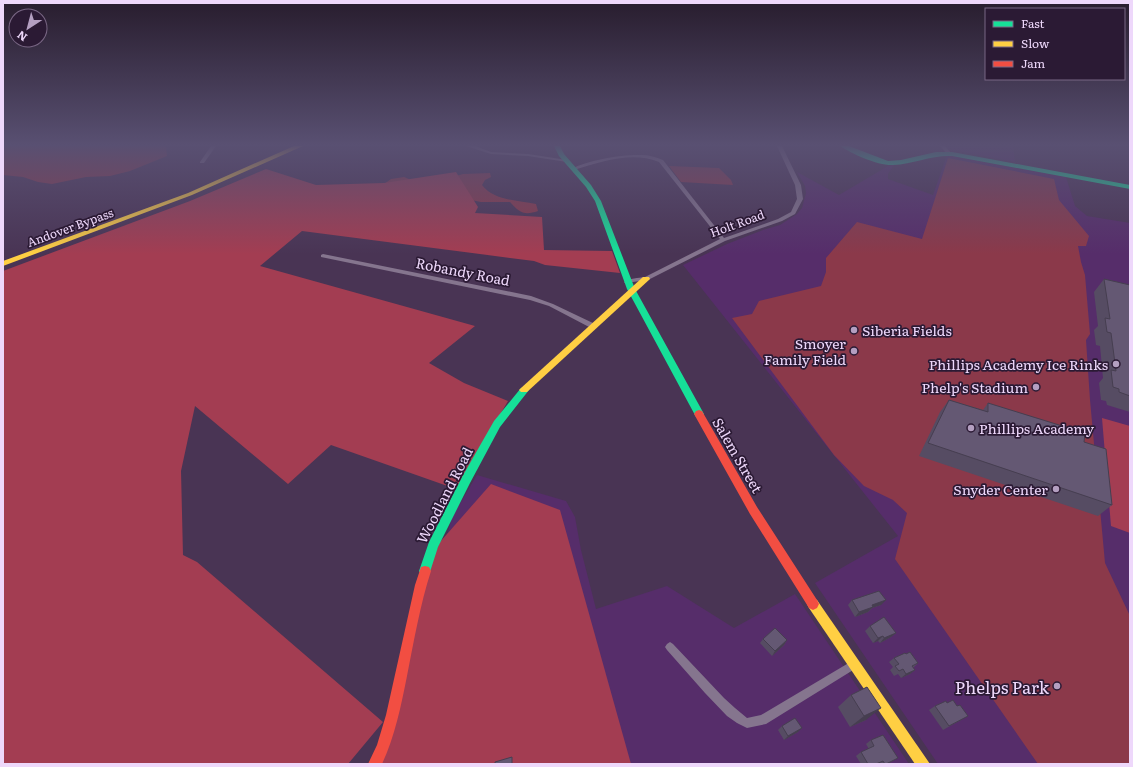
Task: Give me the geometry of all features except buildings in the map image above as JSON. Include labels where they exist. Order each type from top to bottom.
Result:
[{"type":"street","name":"Andover Bypass","points":[[3,264],[224,182]]},
{"type":"street","name":"Salem Street","points":[[585,182],[598,201],[606,219],[627,282],[736,483],[789,570],[923,764]]},
{"type":"street","points":[[677,182],[723,240]]},
{"type":"street","name":"Holt Road","points":[[632,291],[646,279],[723,240],[780,220],[793,213],[800,200],[796,182]]},
{"type":"street","points":[[1104,182],[1130,187]]},
{"type":"street","name":"Robandy Road","points":[[323,256],[531,298],[551,305],[593,326]]},
{"type":"street","name":"Holt Road","points":[[627,282],[646,279]]},
{"type":"street","name":"Woodland Road","points":[[375,764],[384,746],[392,717],[418,592],[425,568],[433,546],[466,480],[497,424],[524,389],[593,326],[623,301],[632,291]]},
{"type":"street","points":[[670,647],[724,705],[742,721],[748,723],[762,720],[855,664]]},
{"type":"shaded area","points":[[37,182],[63,182],[52,184]]},
{"type":"shaded area","points":[[236,182],[306,182],[316,185],[392,182],[462,182],[478,207],[475,213],[542,217],[544,250],[612,251],[620,273],[545,265],[534,261],[302,231],[260,266],[475,326],[429,363],[464,383],[508,401],[456,489],[331,445],[288,484],[195,406],[181,471],[183,555],[197,562],[383,722],[348,764],[3,764],[3,271],[190,201]]},
{"type":"shaded area","points":[[387,182],[484,182],[482,185],[493,194],[507,199],[536,204],[538,211],[525,213],[519,211],[510,202],[481,202],[461,198],[376,190]]},
{"type":"shaded area","points":[[681,182],[732,182],[733,185]]},
{"type":"shaded area","name":"Phillips Academy","points":[[803,182],[815,182],[839,195],[861,182],[896,182],[933,195],[938,182],[1067,182],[1075,206],[1087,216],[1130,223],[1130,764],[938,764],[815,583],[898,536],[683,265],[727,244],[780,225],[797,214],[802,208],[806,193]]},
{"type":"shaded area","name":"Phillips Academy","points":[[940,182],[1055,182],[1059,200],[1089,236],[1086,246],[1078,246],[1085,275],[1090,334],[1086,340],[1090,400],[1105,563],[1130,616],[1130,764],[1038,764],[895,559],[907,513],[893,500],[864,486],[834,455],[732,318],[752,314],[759,301],[821,286],[826,272],[826,258],[857,222],[922,239]]},
{"type":"shaded area","points":[[1102,418],[1130,426],[1130,533],[1111,526]]},
{"type":"shaded area","points":[[477,475],[566,501],[575,517],[581,550],[596,609],[667,586],[734,628],[795,594],[909,764],[369,764],[394,732],[452,517]]},
{"type":"shaded area","points":[[491,484],[560,510],[631,764],[376,764],[418,592],[440,542]]},
{"type":"traffic: fast","points":[[585,182],[598,201],[631,289],[699,414]]},
{"type":"traffic: fast","points":[[1102,182],[1130,187]]},
{"type":"traffic: fast","points":[[425,571],[433,546],[466,480],[497,424],[524,390]]},
{"type":"traffic: slow","points":[[3,264],[190,194],[218,182]]},
{"type":"traffic: slow","points":[[524,390],[646,279]]},
{"type":"traffic: slow","points":[[813,604],[923,764]]},
{"type":"traffic: jam","points":[[699,414],[753,510],[782,558],[813,604]]},
{"type":"traffic: jam","points":[[375,764],[380,755],[390,725],[414,613],[425,571]]},
{"type":"place","name":"Siberia Fields","points":[[854,330]]},
{"type":"place","name":"Smoyer Family Field","points":[[854,351]]},
{"type":"place","name":"Phillips Academy Ice Rinks","points":[[1116,364]]},
{"type":"place","name":"Phelp's Stadium","points":[[1036,387]]},
{"type":"place","name":"Phillips Academy","points":[[971,428]]},
{"type":"place","name":"Snyder Center","points":[[1056,489]]},
{"type":"place","name":"Phelps Park","points":[[1057,686]]}]
